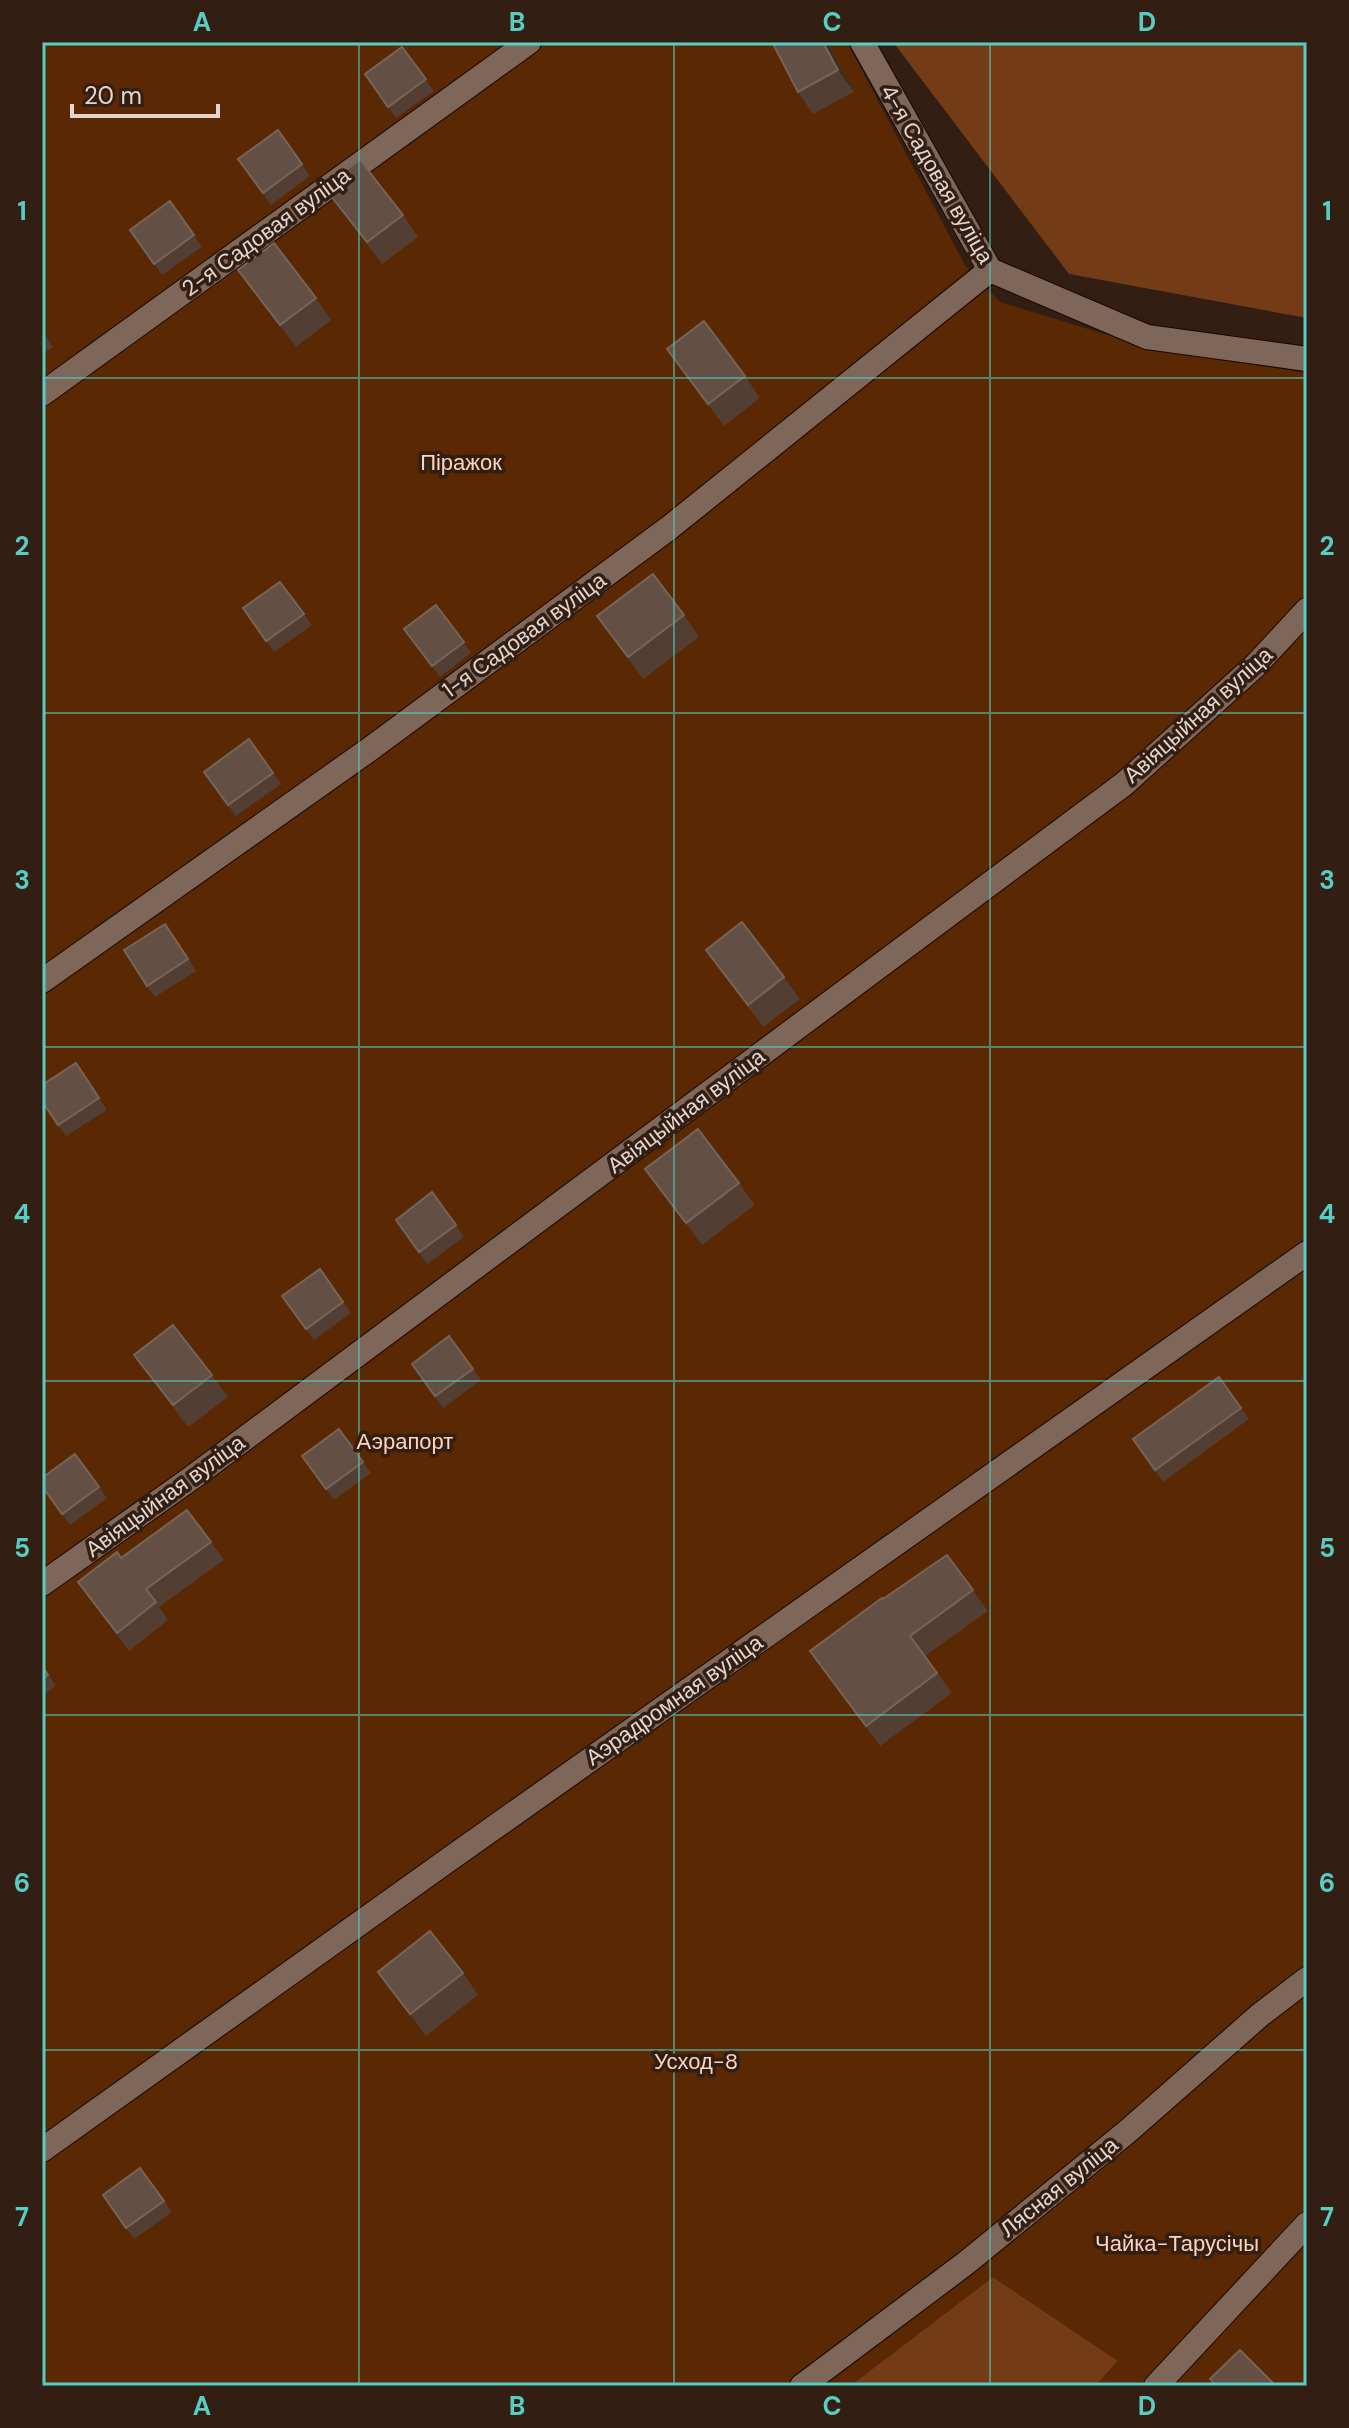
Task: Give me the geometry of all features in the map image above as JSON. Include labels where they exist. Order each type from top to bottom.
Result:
[{"type":"street","name":"2-я Садовая вуліца","points":[[42,394],[529,42]]},
{"type":"street","name":"4-я Садовая вуліца","points":[[862,42],[990,270],[1147,337],[1307,359]]},
{"type":"street","name":"1-я Садовая вуліца","points":[[42,981],[370,749],[669,528],[990,270]]},
{"type":"street","name":"Авіяцыйная вуліца","points":[[42,1584],[206,1468],[1124,784],[1256,665],[1307,610]]},
{"type":"street","name":"Аэрадромная вуліца","points":[[42,2150],[1307,1253]]},
{"type":"street","name":"Лясная вуліца","points":[[802,2386],[966,2263],[1128,2131],[1260,2015],[1307,1979]]},
{"type":"street","points":[[1156,2386],[1307,2224]]},
{"type":"green space","points":[[42,42],[847,42],[966,267],[1000,302],[1157,350],[1307,373],[1307,2386],[1095,2386],[1118,2361],[993,2277],[850,2386],[42,2386]]},
{"type":"shaded area","points":[[893,42],[1307,42],[1307,318],[1069,274]]},
{"type":"shaded area","points":[[993,2277],[1118,2361],[1095,2386],[850,2386]]},
{"type":"building","points":[[772,42],[823,42],[838,70],[798,92]]},
{"type":"building","points":[[402,47],[426,79],[388,107],[365,74]]},
{"type":"building","points":[[278,130],[302,164],[263,193],[238,159]]},
{"type":"building","points":[[360,160],[403,215],[367,242],[324,187]]},
{"type":"building","points":[[170,201],[194,235],[154,264],[130,230]]},
{"type":"building","points":[[274,243],[316,298],[280,325],[238,270]]},
{"type":"building","points":[[704,321],[745,376],[708,404],[667,349]]},
{"type":"building","points":[[653,574],[684,615],[628,657],[597,616]]},
{"type":"building","points":[[280,582],[304,614],[266,641],[243,608]]},
{"type":"building","points":[[436,605],[464,642],[432,666],[404,629]]},
{"type":"building","points":[[249,739],[273,773],[228,805],[204,772]]},
{"type":"building","points":[[742,922],[784,977],[748,1005],[706,950]]},
{"type":"building","points":[[165,924],[188,959],[147,986],[124,950]]},
{"type":"building","points":[[76,1063],[99,1098],[58,1125],[42,1101],[42,1085]]},
{"type":"building","points":[[698,1129],[739,1183],[686,1223],[645,1169]]},
{"type":"building","points":[[432,1192],[456,1225],[419,1252],[396,1220]]},
{"type":"building","points":[[320,1269],[343,1302],[306,1329],[282,1296]]},
{"type":"building","points":[[173,1325],[212,1375],[173,1405],[134,1355]]},
{"type":"building","points":[[449,1336],[473,1369],[435,1396],[412,1364]]},
{"type":"building","points":[[1219,1377],[1241,1408],[1155,1470],[1133,1439]]},
{"type":"building","points":[[339,1429],[363,1462],[326,1489],[302,1456]]},
{"type":"building","points":[[75,1454],[99,1487],[62,1514],[42,1486],[42,1478]]},
{"type":"building","points":[[187,1510],[211,1542],[146,1589],[156,1602],[117,1633],[78,1582],[117,1552],[121,1558]]},
{"type":"building","points":[[947,1555],[973,1590],[910,1636],[937,1673],[866,1726],[810,1651]]},
{"type":"building","points":[[430,1931],[463,1973],[410,2014],[378,1972]]},
{"type":"building","points":[[140,2168],[164,2201],[126,2228],[103,2195]]},
{"type":"building","points":[[1240,2350],[1276,2386],[1217,2386],[1210,2379]]},
{"type":"park label","name":"Піражок","points":[[461,462]]},
{"type":"park label","name":"Аэрапорт","points":[[405,1441]]},
{"type":"park label","name":"Усход-8","points":[[696,2061]]},
{"type":"park label","name":"Чайка-Тарусічы","points":[[1177,2243]]}]
